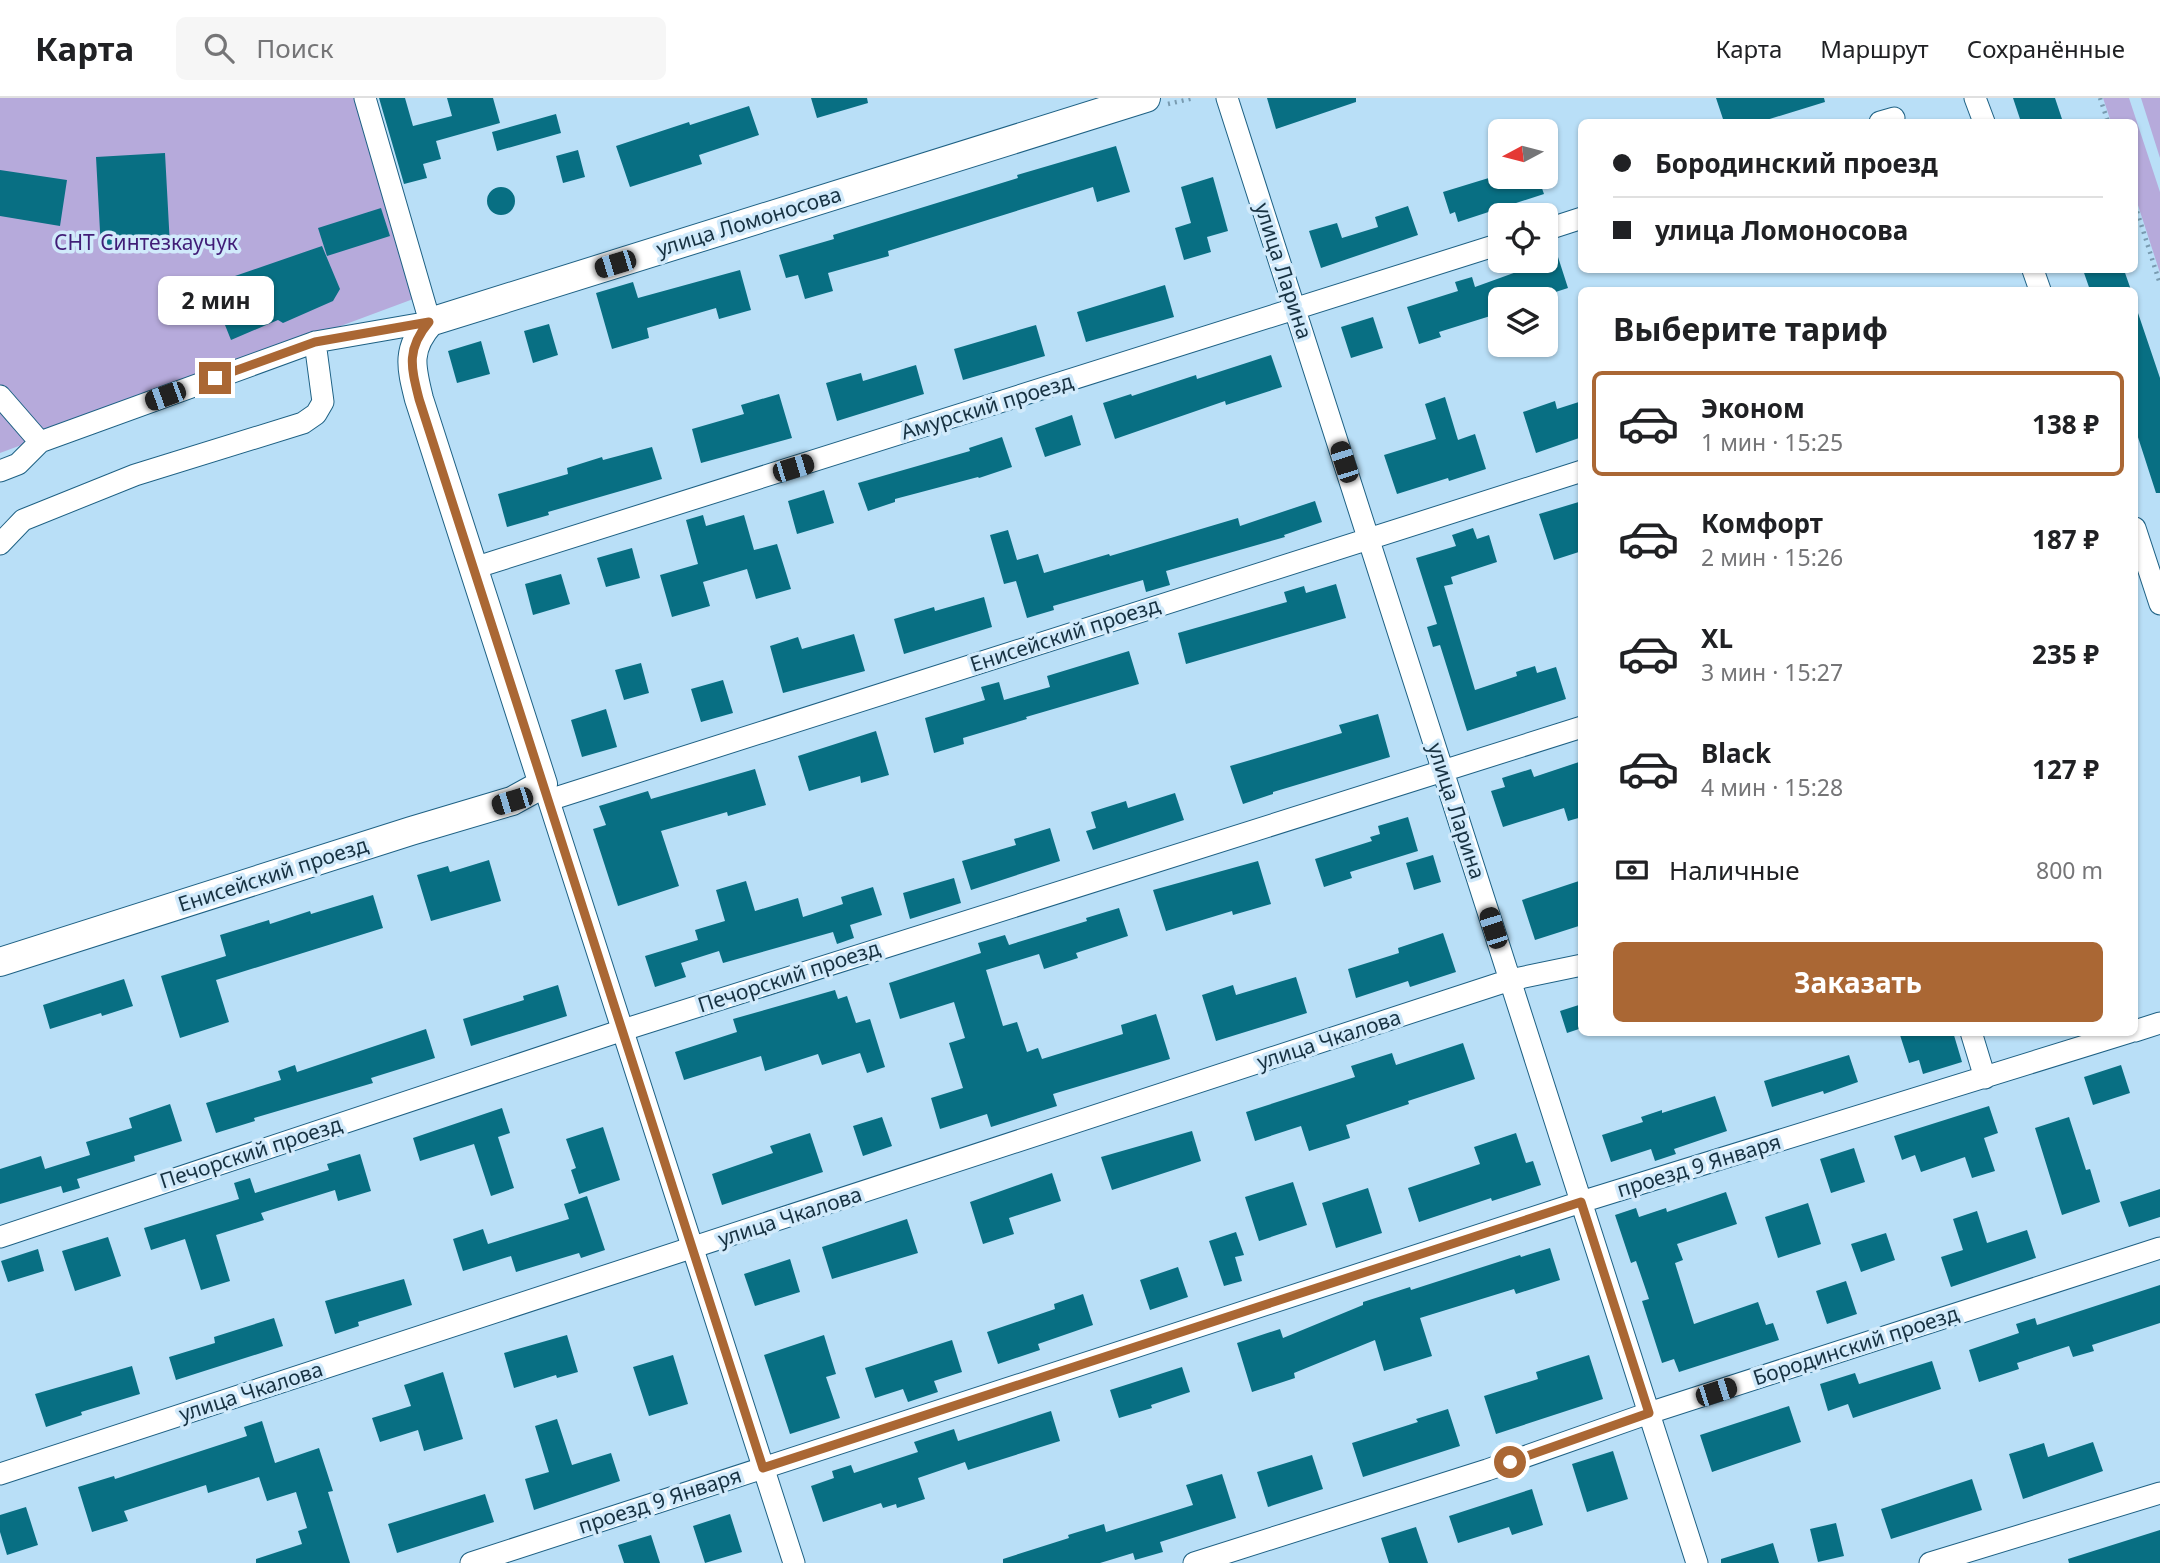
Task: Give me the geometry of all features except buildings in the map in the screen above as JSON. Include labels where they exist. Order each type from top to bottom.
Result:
[{"type":"main road","name":"улица Ломоносова","points":[[429,322],[1146,98]]},
{"type":"main road","points":[[429,322],[419,334],[412,350],[412,369],[419,399],[546,792]]},
{"type":"main road","name":"Енисейский проезд","points":[[0,962],[411,831],[546,792]]},
{"type":"street","points":[[365,98],[429,322]]},
{"type":"street","name":"улица Ларина","points":[[1227,98],[1697,1563]]},
{"type":"street","points":[[1976,98],[1983,119]]},
{"type":"street","points":[[1558,226],[1578,219]]},
{"type":"street","name":"Амурский проезд","points":[[474,568],[1488,248]]},
{"type":"street","name":"улица Ломоносова","points":[[0,471],[18,464],[40,442],[315,342],[429,322]]},
{"type":"street","points":[[0,544],[23,520],[122,480],[303,423],[316,414],[323,402],[315,342]]},
{"type":"street","points":[[0,397],[40,442]]},
{"type":"street","name":"Енисейский проезд","points":[[546,792],[1578,472]]},
{"type":"street","points":[[2138,535],[2146,553],[2160,604]]},
{"type":"street","name":"Печорский проезд","points":[[0,1237],[623,1030],[1578,728]]},
{"type":"street","points":[[546,792],[794,1563]]},
{"type":"street","name":"улица Чкалова","points":[[0,1474],[1510,980],[1578,966]]},
{"type":"street","points":[[2138,1030],[2160,1023]]},
{"type":"street","points":[[1972,1036],[1985,1078]]},
{"type":"street","name":"проезд 9 Января","points":[[471,1563],[1581,1202],[2117,1036]]},
{"type":"street","name":"Бородинский проезд","points":[[1194,1563],[1487,1470],[1649,1413],[2160,1248]]},
{"type":"street","points":[[1930,1563],[2160,1493]]},
{"type":"path","points":[[2100,98],[2107,119]]},
{"type":"path","points":[[2138,223],[2160,282]]},
{"type":"green space","name":"СНТ Синтезкаучук","points":[[0,98],[364,98],[424,295],[0,453]]},
{"type":"green space","points":[[2103,98],[2129,98],[2136,119],[2110,119]]},
{"type":"green space","points":[[2141,98],[2160,98],[2160,158]]},
{"type":"green space","points":[[2138,125],[2160,192],[2160,273],[2138,205]]},
{"type":"route","points":[[215,378],[315,342],[429,322],[419,334],[412,350],[412,369],[419,399],[763,1468],[1581,1202],[1649,1413],[1510,1462]]}]
